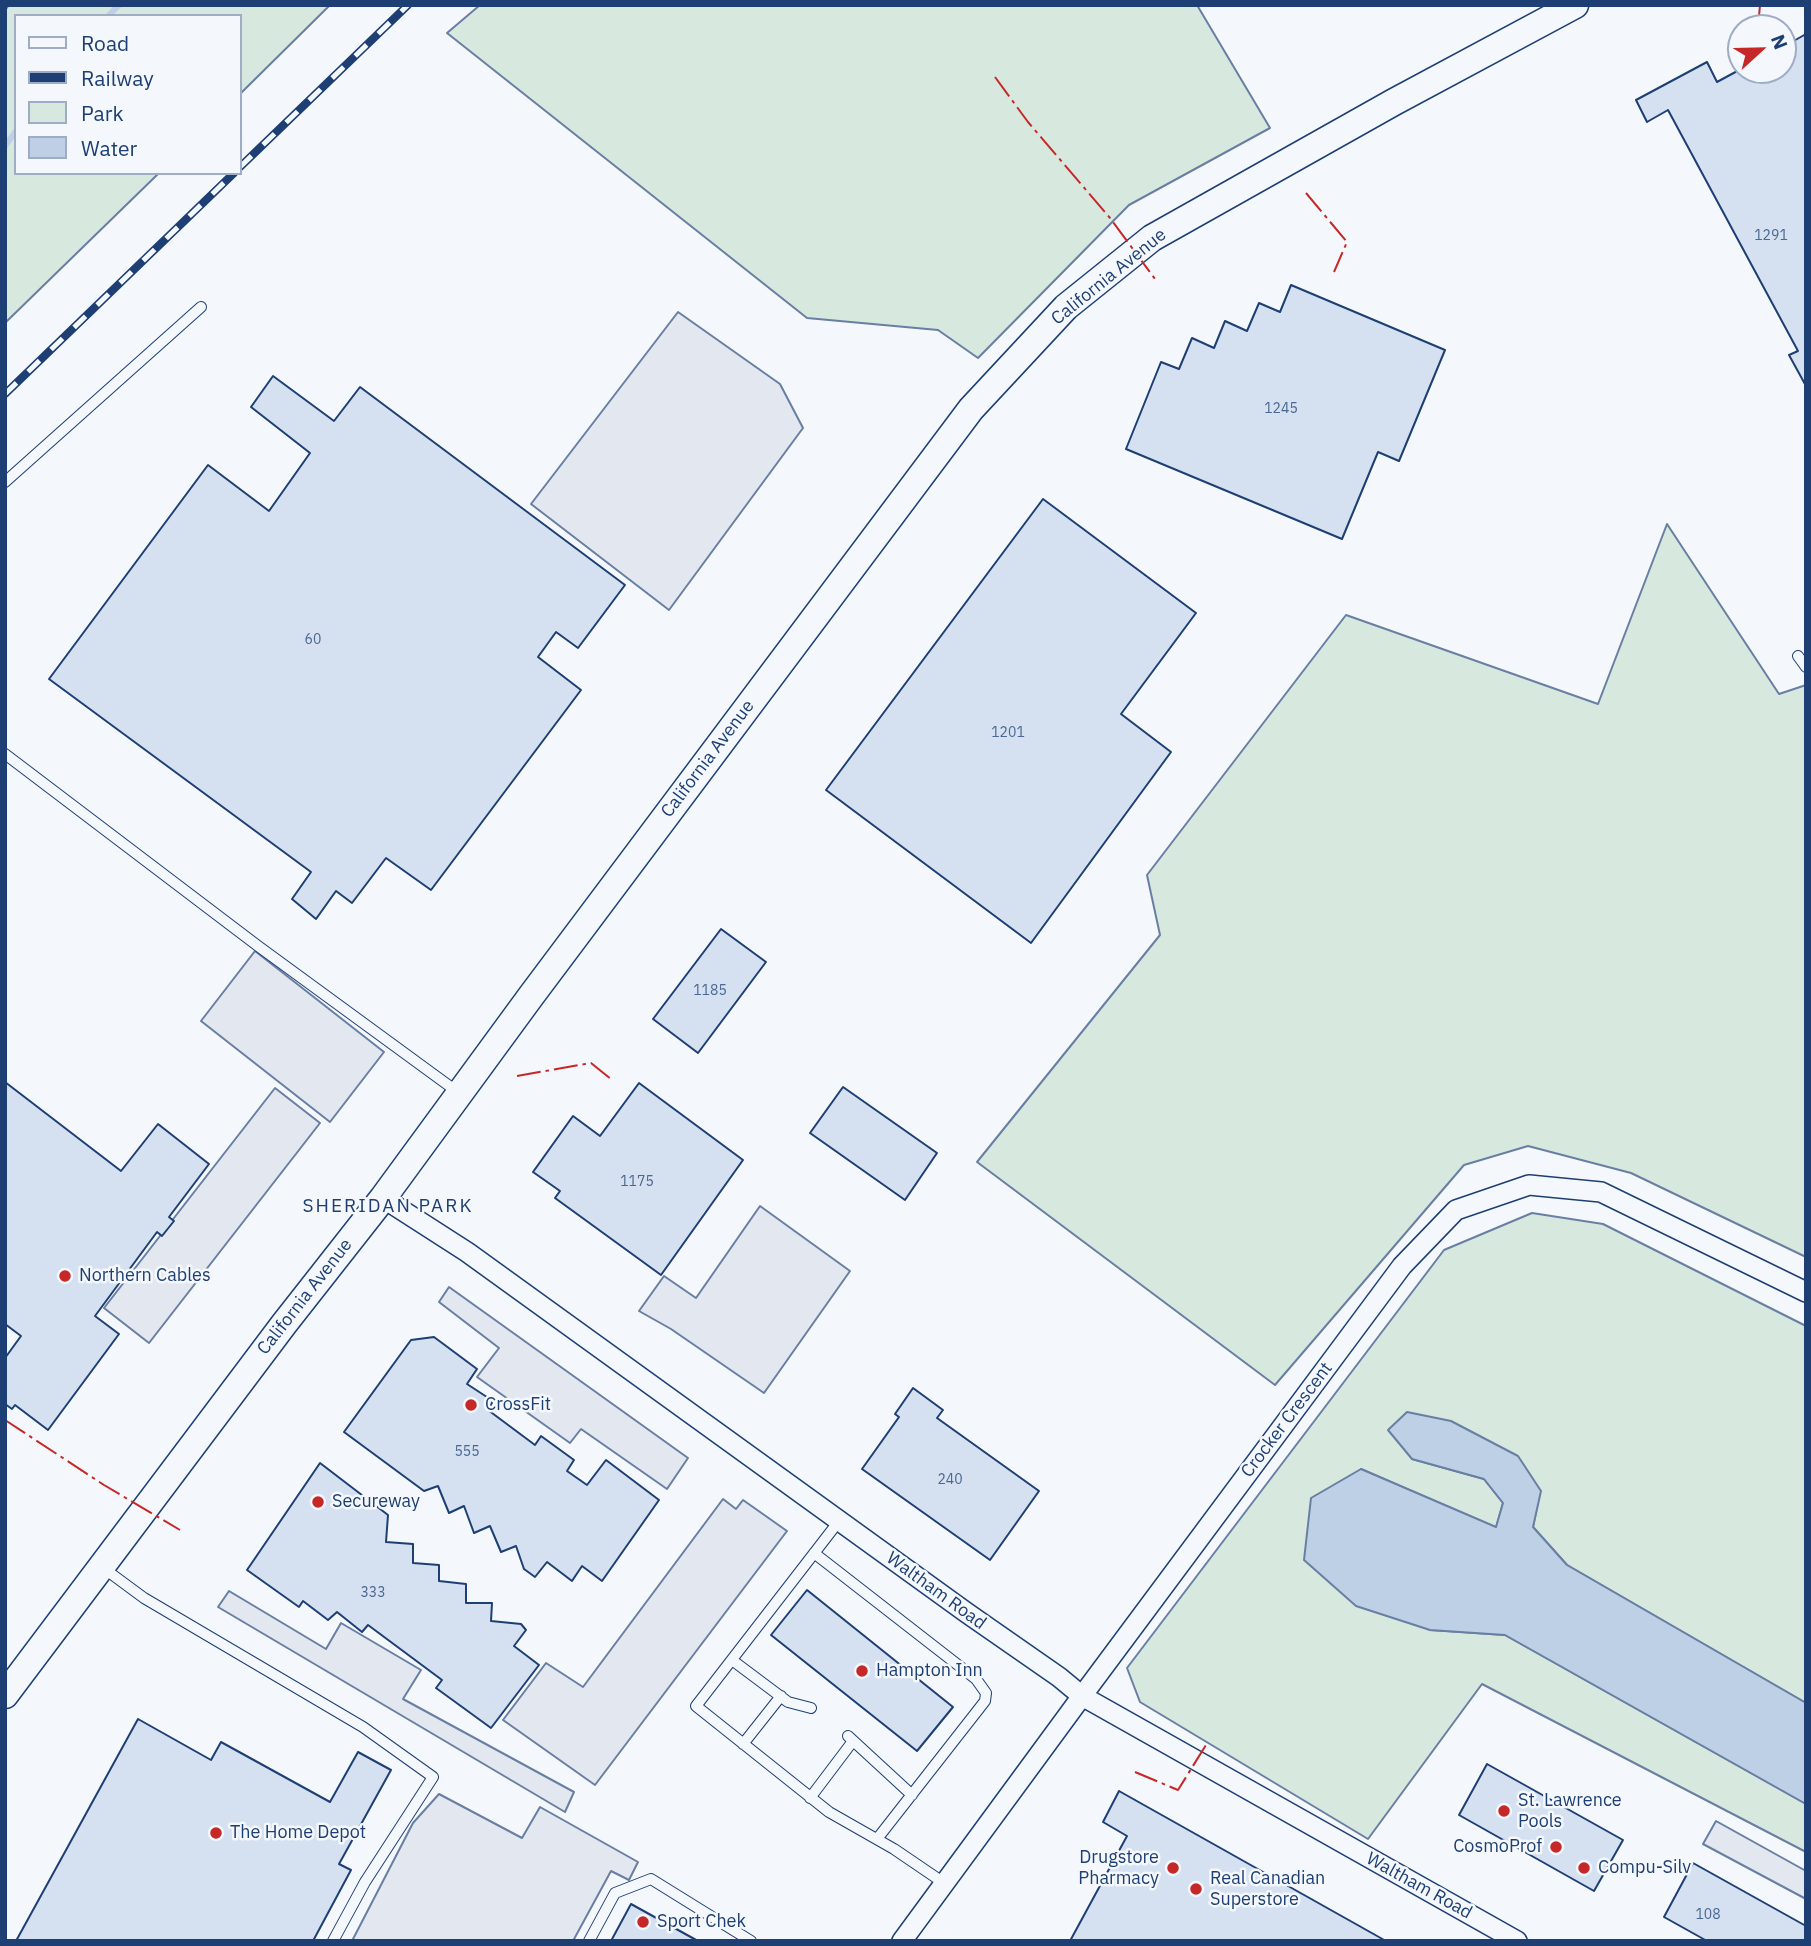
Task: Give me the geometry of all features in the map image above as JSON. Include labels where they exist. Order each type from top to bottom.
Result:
[{"type":"street","name":"California Avenue","points":[[5,1695],[275,1335],[383,1198],[971,409],[1066,307],[1152,237],[1575,5]]},
{"type":"street","name":"Crocker Crescent","points":[[902,1941],[1402,1266],[1456,1210],[1529,1185],[1601,1192],[1803,1285]]},
{"type":"street","name":"Waltham Road","points":[[383,1198],[477,1260],[1082,1696],[1517,1941]]},
{"type":"lane","points":[[5,482],[201,306]]},
{"type":"lane","points":[[1798,656],[1806,667]]},
{"type":"lane","points":[[5,754],[247,938],[459,1093]]},
{"type":"lane","points":[[839,1521],[696,1706],[829,1812],[877,1839],[944,1883]]},
{"type":"lane","points":[[814,1553],[976,1679],[986,1693],[985,1701],[877,1839]]},
{"type":"lane","points":[[102,1567],[144,1598],[363,1727],[433,1777],[365,1882],[333,1941]]},
{"type":"lane","points":[[732,1660],[789,1702],[811,1708]]},
{"type":"lane","points":[[743,1744],[780,1696]]},
{"type":"lane","points":[[810,1798],[851,1738],[912,1795]]},
{"type":"lane","points":[[589,1941],[615,1893],[651,1879],[751,1941]]},
{"type":"green space","points":[[5,5],[330,5],[242,92],[242,14],[14,14],[14,175],[157,175],[5,323]]},
{"type":"green space","points":[[480,5],[1197,5],[1270,128],[1129,205],[978,358],[938,330],[807,318],[447,33]]},
{"type":"green space","points":[[1667,524],[1779,694],[1806,685],[1806,1257],[1631,1173],[1528,1146],[1464,1165],[1275,1385],[977,1162],[1160,935],[1147,875],[1346,615],[1598,704]]},
{"type":"green space","points":[[1532,1213],[1603,1224],[1806,1326],[1806,1703],[1567,1565],[1533,1527],[1540,1491],[1412,1459],[1484,1479],[1503,1503],[1496,1528],[1361,1469],[1430,1630],[1505,1635],[1806,1804],[1806,1852],[1482,1684],[1368,1839],[1140,1702],[1127,1668],[1444,1250]]},
{"type":"shaded area","points":[[678,312],[780,384],[803,428],[669,610],[531,504]]},
{"type":"shaded area","points":[[255,951],[384,1052],[330,1122],[201,1021]]},
{"type":"shaded area","points":[[275,1088],[320,1123],[149,1343],[104,1308]]},
{"type":"shaded area","points":[[760,1206],[850,1271],[764,1393],[671,1329],[639,1311],[664,1276],[696,1298]]},
{"type":"shaded area","points":[[449,1287],[688,1458],[667,1489],[581,1429],[570,1443],[477,1377],[499,1348],[439,1302]]},
{"type":"shaded area","points":[[723,1499],[736,1509],[743,1500],[787,1531],[595,1785],[503,1720],[546,1663],[583,1687]]},
{"type":"shaded area","points":[[229,1591],[326,1649],[341,1623],[421,1670],[403,1699],[574,1792],[565,1812],[218,1607]]},
{"type":"shaded area","points":[[439,1794],[522,1838],[540,1807],[638,1862],[629,1880],[611,1871],[573,1941],[352,1941],[413,1823]]},
{"type":"shaded area","points":[[1716,1821],[1806,1871],[1806,1899],[1703,1844]]},
{"type":"water","points":[[1407,1412],[1451,1421],[1518,1456],[1541,1491],[1533,1527],[1567,1565],[1806,1703],[1806,1804],[1505,1635],[1430,1630],[1356,1606],[1304,1560],[1311,1498],[1361,1469],[1496,1527],[1503,1503],[1484,1479],[1412,1459],[1388,1430]]},
{"type":"building","points":[[1806,34],[1806,386],[1789,355],[1798,351],[1668,110],[1647,122],[1636,100],[1707,62],[1717,82],[1727,77],[1727,84],[1797,84],[1797,39]]},
{"type":"building","points":[[1291,285],[1445,350],[1399,461],[1378,452],[1342,539],[1126,449],[1161,362],[1179,369],[1192,338],[1214,348],[1225,321],[1247,331],[1259,303],[1280,312]]},
{"type":"building","points":[[273,376],[334,421],[360,387],[625,585],[578,648],[556,632],[538,657],[581,690],[431,890],[386,858],[352,903],[336,891],[316,919],[292,899],[311,872],[49,679],[208,465],[269,511],[310,453],[251,407]]},
{"type":"building","points":[[1043,499],[1196,613],[1121,714],[1171,752],[1031,943],[826,790]]},
{"type":"building","points":[[721,929],[766,962],[698,1053],[653,1019]]},
{"type":"building","name":"Northern Cables","points":[[5,1082],[121,1171],[158,1124],[209,1164],[169,1217],[174,1221],[162,1236],[157,1232],[95,1316],[119,1334],[48,1430],[15,1405],[12,1409],[5,1404],[5,1358],[21,1336],[5,1324]]},
{"type":"building","points":[[639,1083],[743,1160],[661,1275],[555,1198],[560,1191],[533,1172],[573,1116],[600,1136]]},
{"type":"building","points":[[843,1087],[937,1153],[905,1200],[810,1133]]},
{"type":"building","points":[[434,1337],[477,1369],[467,1384],[493,1401],[488,1410],[535,1445],[541,1436],[574,1460],[567,1471],[587,1485],[606,1460],[659,1500],[602,1581],[582,1566],[572,1581],[547,1562],[535,1577],[524,1569],[516,1546],[501,1552],[490,1526],[474,1533],[464,1506],[449,1513],[438,1486],[424,1491],[344,1432],[411,1340]]},
{"type":"building","points":[[913,1388],[943,1410],[937,1418],[1039,1491],[990,1560],[862,1469],[899,1417],[895,1414]]},
{"type":"building","points":[[320,1463],[388,1515],[386,1542],[413,1544],[413,1563],[439,1565],[439,1581],[466,1584],[466,1603],[492,1603],[491,1621],[521,1624],[526,1630],[514,1646],[539,1665],[491,1728],[436,1688],[442,1680],[368,1625],[362,1632],[337,1612],[328,1620],[303,1601],[299,1607],[247,1570]]},
{"type":"building","name":"Hampton Inn","points":[[807,1590],[953,1707],[917,1751],[771,1635]]},
{"type":"building","name":"The Home Depot","points":[[138,1719],[211,1760],[221,1742],[330,1802],[358,1752],[391,1770],[339,1864],[351,1870],[313,1941],[16,1941]]},
{"type":"building","points":[[1487,1764],[1623,1840],[1594,1891],[1459,1815]]},
{"type":"building","name":"Real Canadian Superstore","points":[[1119,1791],[1386,1941],[1070,1941],[1127,1836],[1103,1822]]},
{"type":"building","points":[[1693,1863],[1806,1926],[1806,1941],[1707,1941],[1664,1917]]},
{"type":"building","name":"Sport Chek","points":[[631,1904],[698,1941],[611,1941]]},
{"type":"waterway","points":[[110,14],[119,5]]},
{"type":"waterway","points":[[5,146],[14,134]]},
{"type":"railway","points":[[242,165],[408,5]]},
{"type":"railway","points":[[5,394],[232,175]]},
{"type":"power","points":[[1759,14],[1760,5]]},
{"type":"power","points":[[995,77],[1028,122],[1110,218],[1155,279]]},
{"type":"power","points":[[1306,193],[1347,242],[1334,272]]},
{"type":"power","points":[[517,1076],[591,1063],[611,1079]]},
{"type":"power","points":[[5,1420],[104,1485],[180,1530]]},
{"type":"power","points":[[1135,1772],[1178,1790],[1206,1745]]},
{"type":"place","name":"Northern Cables","points":[[65,1276]]},
{"type":"place","name":"CrossFit","points":[[471,1405]]},
{"type":"place","name":"Secureway","points":[[318,1502]]},
{"type":"place","name":"Hampton Inn","points":[[862,1671]]},
{"type":"place","name":"St. Lawrence Pools","points":[[1504,1811]]},
{"type":"place","name":"The Home Depot","points":[[216,1833]]},
{"type":"place","name":"CosmoProf","points":[[1556,1847]]},
{"type":"place","name":"Drugstore Pharmacy","points":[[1173,1868]]},
{"type":"place","name":"Compu-Silv","points":[[1584,1868]]},
{"type":"place","name":"Real Canadian Superstore","points":[[1196,1889]]},
{"type":"place","name":"Sport Chek","points":[[643,1922]]},
{"type":"district","name":"SHERIDAN PARK","points":[[388,1207]]}]
